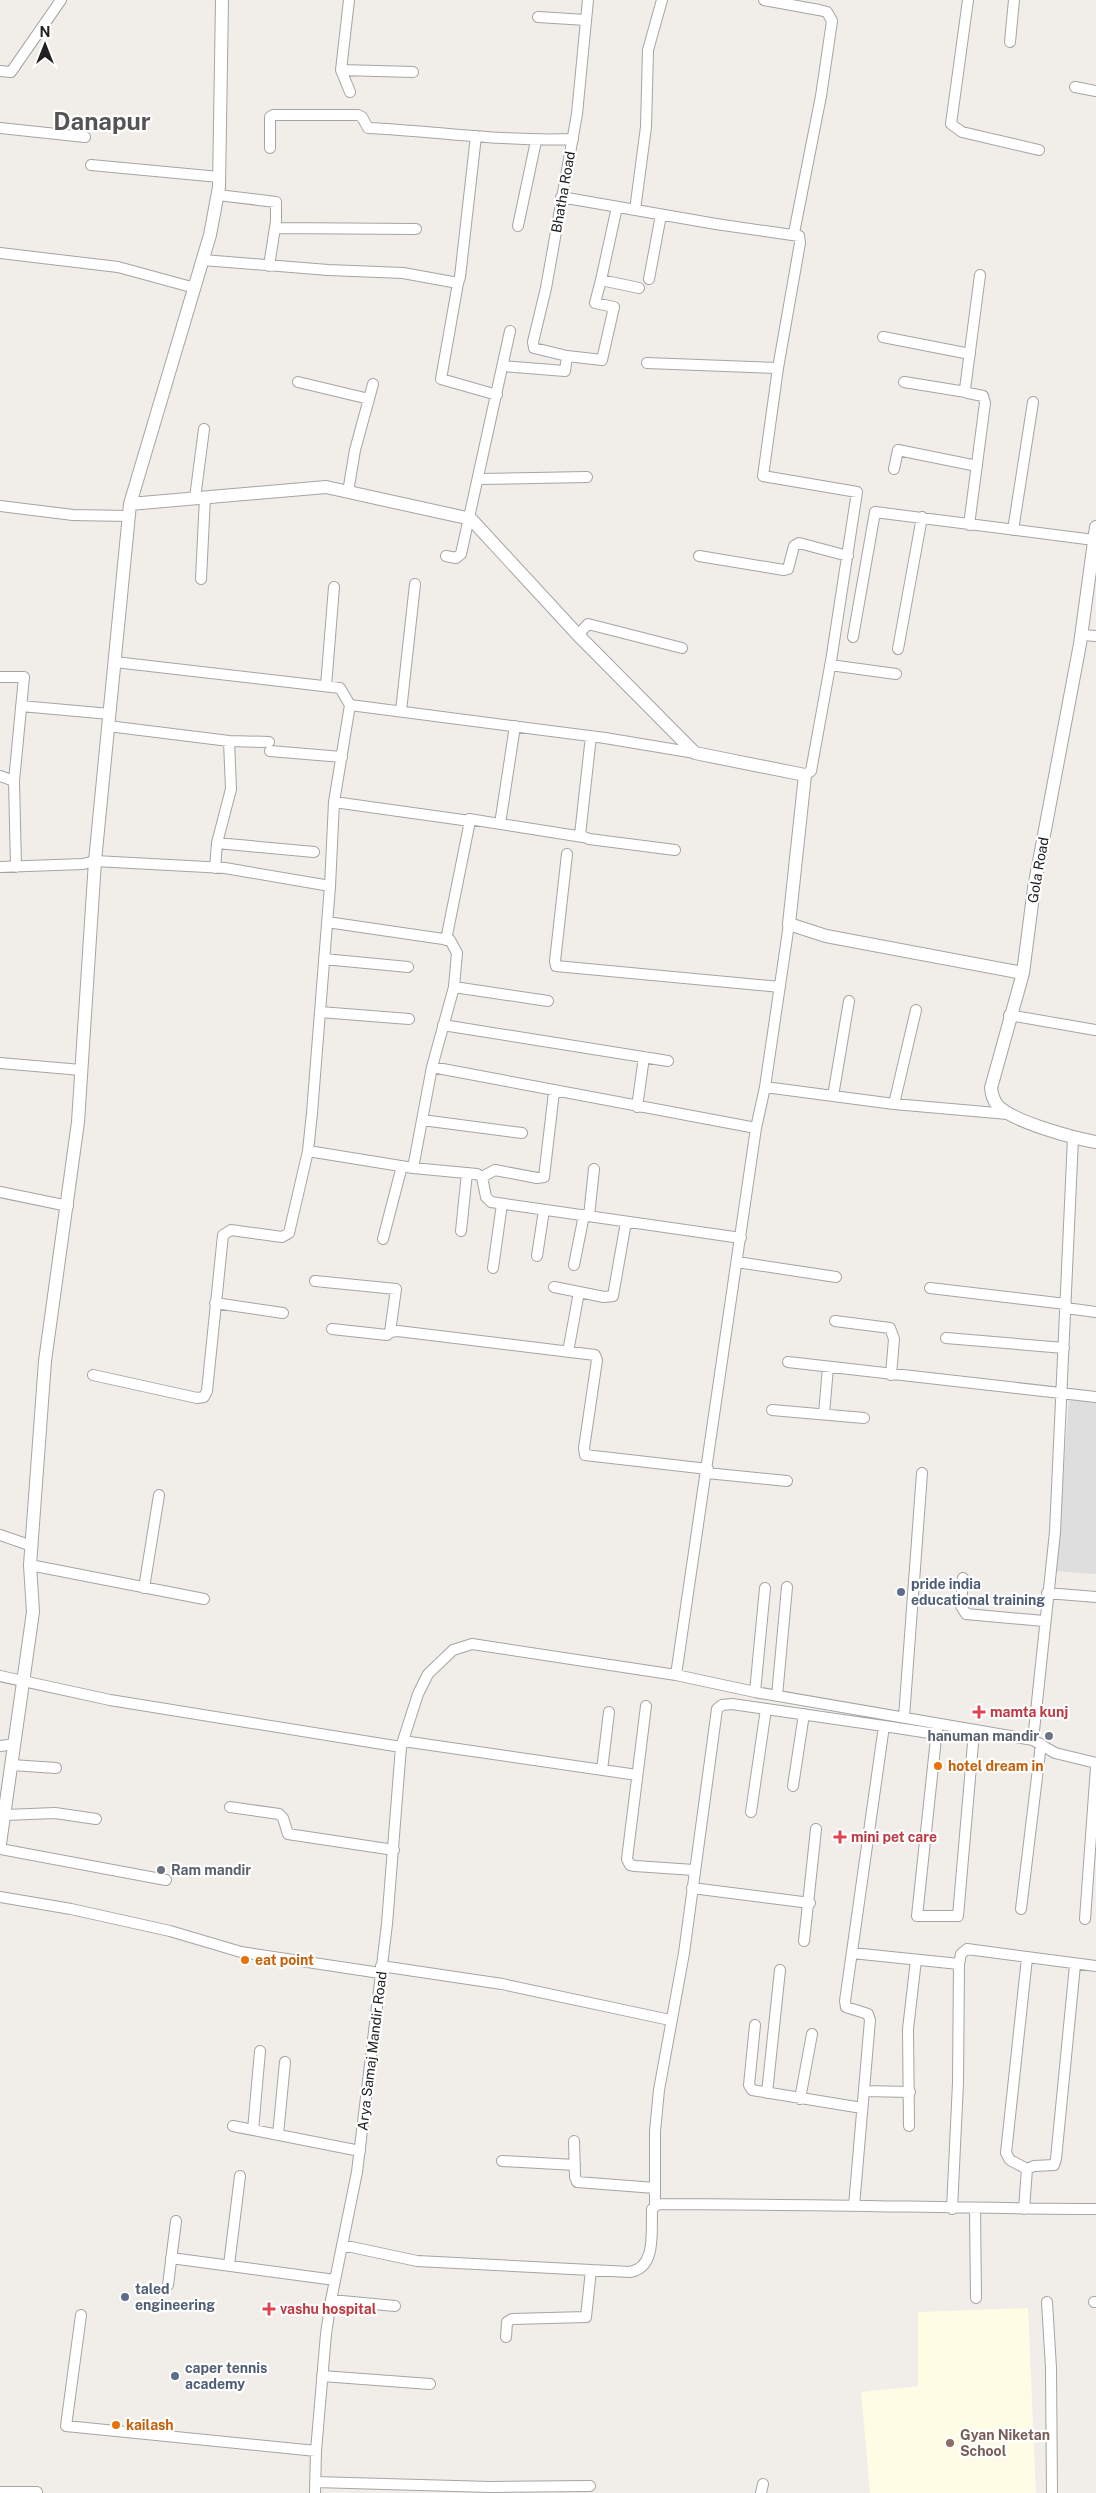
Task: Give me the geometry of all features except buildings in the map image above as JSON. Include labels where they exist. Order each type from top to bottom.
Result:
[{"type":"street","points":[[0,71],[11,72],[62,0]]},
{"type":"street","points":[[0,1844],[33,1612],[30,1565],[46,1361],[68,1206],[81,1070],[95,861],[130,510],[203,260],[218,195],[220,177],[222,0]]},
{"type":"street","points":[[349,0],[341,70],[350,92]]},
{"type":"street","name":"Bhatha Road","points":[[567,356],[537,349],[533,344],[546,288],[573,139],[581,79],[588,0]]},
{"type":"street","points":[[636,210],[646,128],[648,50],[662,0]]},
{"type":"street","points":[[764,0],[827,12],[832,21],[821,96],[794,233]]},
{"type":"street","points":[[968,0],[952,124],[962,132],[1039,150]]},
{"type":"street","points":[[1010,42],[1014,0]]},
{"type":"street","points":[[538,17],[586,20]]},
{"type":"street","points":[[341,70],[413,72]]},
{"type":"street","points":[[1075,87],[1096,91]]},
{"type":"street","points":[[270,148],[270,117],[273,115],[358,115],[362,117],[368,128],[536,141],[573,139]]},
{"type":"street","points":[[0,128],[85,137]]},
{"type":"street","points":[[476,136],[460,277],[441,379],[497,395]]},
{"type":"street","points":[[518,226],[536,141]]},
{"type":"street","points":[[91,165],[220,177]]},
{"type":"street","points":[[218,195],[276,202],[277,213],[269,266]]},
{"type":"street","points":[[350,704],[591,736],[695,753],[805,775],[811,771],[830,666],[857,492],[763,476],[778,368],[800,243],[799,236],[794,233],[716,224],[561,197]]},
{"type":"street","points":[[503,366],[564,371],[567,356],[602,360],[614,307],[595,303],[617,207]]},
{"type":"street","points":[[649,279],[661,215]]},
{"type":"street","points":[[275,228],[416,229]]},
{"type":"street","points":[[0,253],[118,268],[195,288]]},
{"type":"street","points":[[203,260],[269,266],[403,272],[458,283]]},
{"type":"street","points":[[966,392],[980,275]]},
{"type":"street","points":[[601,280],[639,288]]},
{"type":"street","points":[[446,556],[460,557],[471,519],[510,331]]},
{"type":"street","points":[[883,337],[970,354]]},
{"type":"street","points":[[648,363],[778,368]]},
{"type":"street","points":[[298,382],[369,399]]},
{"type":"street","points":[[904,382],[982,395],[985,399],[969,526]]},
{"type":"street","points":[[348,492],[355,450],[373,384]]},
{"type":"street","points":[[1013,530],[1033,402]]},
{"type":"street","points":[[201,579],[200,498],[204,429]]},
{"type":"street","points":[[894,469],[898,450],[977,466]]},
{"type":"street","points":[[479,479],[587,477]]},
{"type":"street","points":[[0,506],[74,515],[130,510],[200,498],[326,487],[471,519],[578,635],[695,753]]},
{"type":"street","points":[[853,636],[875,512],[922,516],[969,526],[1095,534]]},
{"type":"street","points":[[898,649],[922,516]]},
{"type":"street","name":"Gola Road","points":[[1095,534],[1082,635],[1034,888],[1022,973],[1009,1015],[991,1088],[992,1097],[999,1106],[1012,1114],[1073,1138],[1096,1142]]},
{"type":"street","points":[[699,556],[784,570],[788,569],[794,546],[799,543],[848,556]]},
{"type":"street","points":[[401,711],[415,584]]},
{"type":"street","points":[[326,686],[334,587]]},
{"type":"street","points":[[578,635],[588,624],[682,648]]},
{"type":"street","points":[[1082,635],[1096,636]]},
{"type":"street","points":[[93,1375],[197,1398],[204,1397],[207,1391],[223,1235],[231,1230],[282,1237],[288,1235],[308,1151],[330,886],[334,802],[350,704],[340,688],[115,662]]},
{"type":"street","points":[[830,666],[896,674]]},
{"type":"street","points":[[0,677],[24,677],[14,781],[16,867]]},
{"type":"street","points":[[21,706],[270,747],[342,756]]},
{"type":"street","points":[[500,824],[515,726]]},
{"type":"street","points":[[583,837],[580,831],[591,736]]},
{"type":"street","points":[[215,868],[217,843],[230,788],[229,740]]},
{"type":"street","points":[[676,1676],[756,1128],[765,1086],[780,987],[789,924],[805,775]]},
{"type":"street","points":[[0,776],[14,781]]},
{"type":"street","points":[[334,802],[469,819],[675,850]]},
{"type":"street","points":[[446,940],[471,825],[469,819]]},
{"type":"street","points":[[217,843],[314,852]]},
{"type":"street","points":[[567,854],[556,966],[780,987]]},
{"type":"street","points":[[0,867],[83,864],[95,861],[215,868],[330,886]]},
{"type":"street","points":[[327,922],[450,940],[457,953],[454,987],[432,1067],[413,1168]]},
{"type":"street","points":[[789,924],[826,936],[1022,973]]},
{"type":"street","points":[[324,959],[408,967]]},
{"type":"street","points":[[454,987],[548,1001]]},
{"type":"street","points":[[833,1096],[849,1002]]},
{"type":"street","points":[[894,1104],[916,1010]]},
{"type":"street","points":[[320,1012],[409,1018]]},
{"type":"street","points":[[1009,1015],[1095,1030]]},
{"type":"street","points":[[443,1025],[668,1061]]},
{"type":"street","points":[[637,1107],[644,1057]]},
{"type":"street","points":[[0,1062],[81,1070]]},
{"type":"street","points":[[432,1067],[554,1092],[756,1128]]},
{"type":"street","points":[[765,1086],[894,1104],[1012,1114]]},
{"type":"street","points":[[308,1151],[413,1168],[467,1173],[482,1177],[495,1170],[537,1178],[544,1177],[554,1092]]},
{"type":"street","points":[[422,1120],[522,1133]]},
{"type":"street","points":[[1021,1909],[1037,1742],[1044,1621],[1055,1532],[1073,1138]]},
{"type":"street","points":[[383,1240],[402,1166]]},
{"type":"street","points":[[574,1265],[586,1216],[594,1169]]},
{"type":"street","points":[[461,1231],[467,1173]]},
{"type":"street","points":[[482,1177],[487,1200],[502,1204],[741,1238]]},
{"type":"street","points":[[0,1192],[68,1206]]},
{"type":"street","points":[[493,1268],[502,1204]]},
{"type":"street","points":[[537,1256],[544,1210]]},
{"type":"street","points":[[554,1287],[607,1298],[614,1294],[626,1222]]},
{"type":"street","points":[[737,1262],[836,1277]]},
{"type":"street","points":[[315,1281],[396,1289],[390,1332]]},
{"type":"street","points":[[930,1288],[1066,1306],[1096,1312]]},
{"type":"street","points":[[568,1352],[579,1292]]},
{"type":"street","points":[[215,1303],[283,1313]]},
{"type":"street","points":[[835,1321],[890,1328],[894,1338],[891,1375]]},
{"type":"street","points":[[332,1329],[388,1335],[390,1332],[595,1355],[597,1358],[584,1448],[585,1455],[787,1481]]},
{"type":"street","points":[[946,1338],[1064,1348]]},
{"type":"street","points":[[788,1362],[1096,1397]]},
{"type":"street","points":[[824,1414],[828,1367]]},
{"type":"street","points":[[772,1410],[864,1418]]},
{"type":"street","points":[[904,1717],[922,1473]]},
{"type":"street","points":[[144,1588],[159,1495]]},
{"type":"street","points":[[0,1535],[32,1546]]},
{"type":"street","points":[[30,1565],[204,1599]]},
{"type":"street","points":[[963,1578],[962,1606],[966,1614],[1044,1621]]},
{"type":"street","points":[[777,1696],[787,1587]]},
{"type":"street","points":[[755,1692],[765,1588]]},
{"type":"street","points":[[1047,1593],[1096,1598]]},
{"type":"street","name":"Arya Samaj Mandir Road","points":[[315,2493],[316,2451],[322,2376],[331,2300],[360,2151],[394,1850],[402,1744],[418,1694],[428,1674],[447,1655],[460,1646],[479,1645],[676,1676],[777,1696],[904,1717],[937,1729]]},
{"type":"street","points":[[0,1676],[110,1700],[402,1744],[637,1775]]},
{"type":"street","points":[[342,2245],[418,2261],[630,2272],[642,2268],[650,2250],[652,2209],[655,2205],[656,2113],[670,2020],[684,1953],[716,1712],[719,1706],[726,1704],[884,1726],[974,1732],[1037,1742],[1055,1753],[1096,1765],[1085,1919]]},
{"type":"street","points":[[646,1706],[626,1855],[628,1863],[636,1866],[694,1870]]},
{"type":"street","points":[[751,1812],[766,1709]]},
{"type":"street","points":[[602,1770],[609,1712]]},
{"type":"street","points":[[793,1786],[804,1714]]},
{"type":"street","points":[[854,2206],[870,2018],[868,2014],[845,2005],[884,1726]]},
{"type":"street","points":[[937,1729],[917,1916],[958,1916],[974,1732]]},
{"type":"street","points":[[0,1746],[15,1744]]},
{"type":"street","points":[[12,1765],[56,1768]]},
{"type":"street","points":[[230,1807],[279,1814],[283,1818],[288,1834],[394,1850]]},
{"type":"street","points":[[5,1815],[55,1813],[96,1819]]},
{"type":"street","points":[[804,1941],[810,1903],[816,1829]]},
{"type":"street","points":[[0,1848],[166,1880]]},
{"type":"street","points":[[692,1888],[810,1903]]},
{"type":"street","points":[[0,1897],[71,1909],[170,1931],[241,1952],[502,1984],[670,2020]]},
{"type":"street","points":[[952,2209],[958,2083],[959,1964],[962,1954],[967,1950],[1075,1965],[1096,1966]]},
{"type":"street","points":[[852,1953],[959,1964]]},
{"type":"street","points":[[1027,1958],[1006,2153],[1010,2160],[1028,2169]]},
{"type":"street","points":[[909,2126],[908,2029],[916,1960]]},
{"type":"street","points":[[1028,2169],[1034,2166],[1054,2164],[1056,2159],[1075,1965]]},
{"type":"street","points":[[767,2093],[780,1970]]},
{"type":"street","points":[[755,2025],[749,2084],[752,2090],[862,2108]]},
{"type":"street","points":[[800,2099],[812,2034]]},
{"type":"street","points":[[253,2130],[260,2051]]},
{"type":"street","points":[[278,2135],[285,2062]]},
{"type":"street","points":[[864,2091],[910,2092]]},
{"type":"street","points":[[233,2126],[360,2151]]},
{"type":"street","points":[[574,2142],[574,2165],[578,2182],[655,2188]]},
{"type":"street","points":[[502,2161],[574,2165]]},
{"type":"street","points":[[1024,2209],[1028,2169]]},
{"type":"street","points":[[229,2266],[240,2176]]},
{"type":"street","points":[[655,2205],[786,2204],[952,2209],[1096,2210]]},
{"type":"street","points":[[975,2209],[976,2298]]},
{"type":"street","points":[[168,2286],[176,2221]]},
{"type":"street","points":[[171,2258],[335,2280]]},
{"type":"street","points":[[506,2337],[507,2322],[512,2319],[586,2317],[591,2270]]},
{"type":"street","points":[[331,2300],[395,2306]]},
{"type":"street","points":[[1047,2302],[1051,2368],[1052,2493]]},
{"type":"street","points":[[81,2315],[66,2426],[316,2451]]},
{"type":"street","points":[[322,2376],[430,2384]]},
{"type":"street","points":[[315,2482],[490,2487],[590,2486]]},
{"type":"street","points":[[0,2492],[37,2492]]},
{"type":"shaded area","points":[[1069,1399],[1096,1402],[1096,1574],[1056,1571]]},
{"type":"shaded area","name":"Gyan Niketan School","points":[[1028,2308],[1036,2493],[870,2493],[861,2392],[918,2386],[918,2312]]},
{"type":"place","name":"pride india educational training","points":[[901,1592]]},
{"type":"place","name":"mamta kunj","points":[[979,1712]]},
{"type":"place","name":"hanuman mandir","points":[[1049,1736]]},
{"type":"place","name":"hotel dream in","points":[[938,1766]]},
{"type":"place","name":"mini pet care","points":[[840,1837]]},
{"type":"place","name":"Ram mandir","points":[[161,1870]]},
{"type":"place","name":"eat point","points":[[245,1960]]},
{"type":"place","name":"taled engineering","points":[[125,2297]]},
{"type":"place","name":"vashu hospital","points":[[269,2309]]},
{"type":"place","name":"caper tennis academy","points":[[175,2376]]},
{"type":"place","name":"kailash","points":[[116,2425]]},
{"type":"place","name":"Gyan Niketan School","points":[[950,2443]]},
{"type":"district","name":"Danapur","points":[[102,121]]}]
